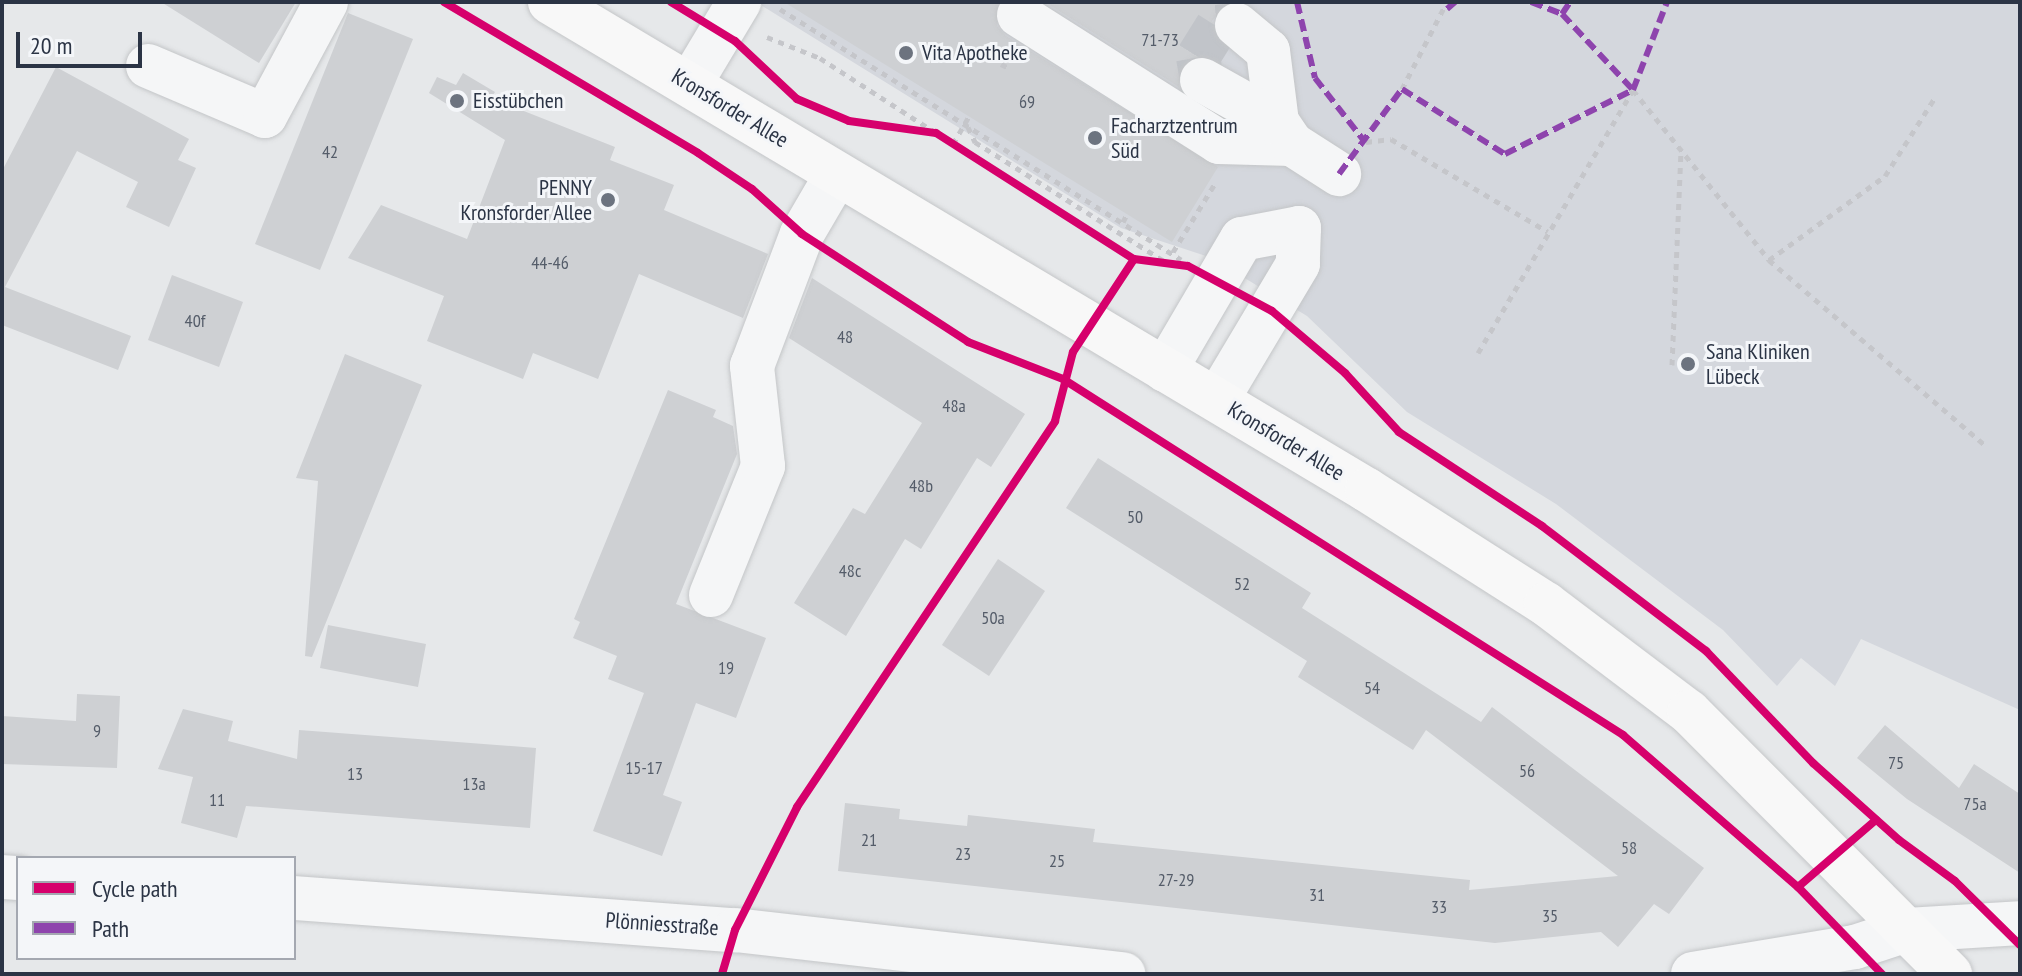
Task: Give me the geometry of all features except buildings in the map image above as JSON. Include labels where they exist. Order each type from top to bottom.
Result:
[{"type":"main road","name":"Kronsforder Allee","points":[[550,2],[1458,547],[1608,648],[1689,712],[1950,974]]},
{"type":"street","points":[[148,66],[265,116],[326,2]]},
{"type":"street","points":[[1019,15],[1219,142],[1284,133]]},
{"type":"street","points":[[690,84],[732,25]]},
{"type":"street","points":[[1237,25],[1268,51],[1284,133]]},
{"type":"street","points":[[1202,80],[1284,133],[1352,158]]},
{"type":"street","points":[[711,595],[763,466],[752,366],[802,234],[837,174]]},
{"type":"street","points":[[1165,370],[1242,239],[1298,246],[1217,400]]},
{"type":"street","name":"Plönniesstraße","points":[[296,898],[735,930],[1124,974]]},
{"type":"street","points":[[1693,974],[1855,947],[1907,930],[2020,923]]},
{"type":"path","points":[[784,2],[780,9],[808,27],[1173,252],[1194,213],[1221,175]]},
{"type":"path","points":[[1402,89],[1447,2]]},
{"type":"path","points":[[808,27],[813,20]]},
{"type":"path","points":[[732,25],[820,58],[966,152]]},
{"type":"path","points":[[1001,64],[1011,69]]},
{"type":"path","points":[[1478,353],[1633,90],[1769,260],[1986,446]]},
{"type":"path","points":[[1769,260],[1885,176],[1936,96]]},
{"type":"path","points":[[953,144],[969,116]]},
{"type":"path","points":[[966,125],[975,142],[1167,263]]},
{"type":"path","points":[[907,129],[936,133]]},
{"type":"path","points":[[1352,158],[1391,139],[1548,232]]},
{"type":"path","points":[[1672,365],[1681,150]]},
{"type":"path","points":[[1035,168],[1041,160]]},
{"type":"path","points":[[1123,222],[1127,214]]},
{"type":"path","points":[[1134,259],[1167,263],[1219,279]]},
{"type":"shaded area","name":"Sana Kliniken Lübeck","points":[[756,2],[2020,2],[2020,710],[1861,639],[1835,686],[1801,658],[1777,686],[1723,630],[1556,504],[1407,412],[1307,316],[1212,258],[1121,228]]},
{"type":"tunnel","points":[[1202,80],[1198,57],[1217,27],[1237,25]]},
{"type":"marked path","points":[[1297,2],[1315,78],[1365,142]]},
{"type":"marked path","points":[[1447,9],[1455,2]]},
{"type":"marked path","points":[[1531,2],[1562,14],[1570,2]]},
{"type":"marked path","points":[[1339,174],[1402,89],[1505,154],[1633,90],[1667,2]]},
{"type":"marked path","points":[[1562,14],[1633,90]]},
{"type":"cycle path","points":[[444,2],[698,153],[752,189],[802,234],[968,342],[1063,379],[1623,735],[1798,887],[1882,974]]},
{"type":"cycle path","points":[[671,2],[735,41],[797,99],[849,121],[936,133],[1134,259],[1188,266],[1272,311],[1345,373],[1399,432],[1542,526],[1706,651],[1813,763],[1899,840],[1955,881],[2020,945]]},
{"type":"cycle path","points":[[722,974],[735,930],[797,807],[1055,421],[1073,352],[1134,259]]},
{"type":"cycle path","points":[[1798,887],[1876,820]]},
{"type":"place","name":"Vita Apotheke","points":[[906,53]]},
{"type":"place","name":"Eisstübchen","points":[[457,101]]},
{"type":"place","name":"Facharztzentrum Süd","points":[[1095,138]]},
{"type":"place","name":"PENNY Kronsforder Allee","points":[[608,200]]},
{"type":"place","name":"Sana Kliniken Lübeck","points":[[1688,364]]}]
